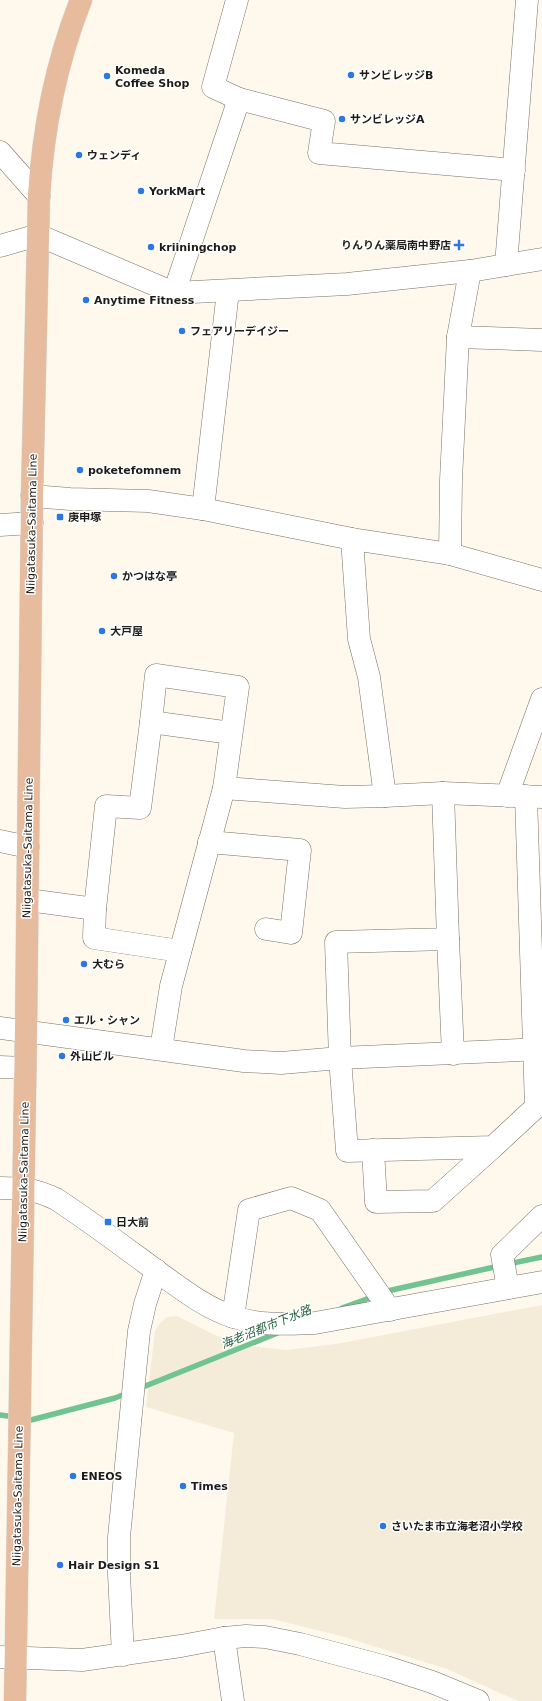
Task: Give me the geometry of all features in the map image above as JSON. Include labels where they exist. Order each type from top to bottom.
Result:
[{"type":"main road","name":"Niigatasuka-Saitama Line","points":[[15,1701],[8,1657],[23,1188],[28,900],[32,496],[39,196],[46,122],[70,28],[81,0]]},
{"type":"street","points":[[237,0],[213,87],[239,99],[324,121],[319,153],[514,170]]},
{"type":"street","points":[[506,265],[527,0]]},
{"type":"street","points":[[174,293],[239,99]]},
{"type":"street","points":[[0,152],[39,196]]},
{"type":"street","points":[[0,246],[38,236],[174,293],[347,284],[470,271],[542,259]]},
{"type":"street","points":[[450,554],[451,480],[458,337],[470,271]]},
{"type":"street","points":[[203,509],[228,291]]},
{"type":"street","points":[[458,337],[542,340]]},
{"type":"street","points":[[32,496],[148,501],[203,509],[352,539],[450,554],[542,580]]},
{"type":"street","points":[[0,525],[32,523]]},
{"type":"street","points":[[352,539],[359,639],[369,677],[385,796]]},
{"type":"street","points":[[161,1049],[171,986],[224,788],[238,687],[156,676],[140,808],[106,806],[95,909],[94,938],[180,950]]},
{"type":"street","points":[[373,1150],[376,1202],[433,1201],[539,1107],[539,1049],[525,796],[542,699]]},
{"type":"street","points":[[151,722],[231,733]]},
{"type":"street","points":[[224,788],[345,798],[443,793],[525,796]]},
{"type":"street","points":[[443,793],[453,1054]]},
{"type":"street","points":[[0,842],[28,847]]},
{"type":"street","points":[[209,842],[300,850],[291,933],[266,928]]},
{"type":"street","points":[[28,900],[95,909]]},
{"type":"street","points":[[448,939],[336,942],[340,1058],[347,1151],[493,1148]]},
{"type":"street","points":[[0,1028],[244,1061],[281,1063],[340,1058],[539,1049]]},
{"type":"street","points":[[0,1067],[25,1068]]},
{"type":"street","points":[[0,1176],[23,1188]]},
{"type":"street","points":[[0,1188],[23,1188],[40,1192],[56,1199],[206,1304],[233,1317],[256,1322],[281,1325],[315,1322],[542,1282]]},
{"type":"street","points":[[233,1317],[249,1210],[291,1198],[320,1210],[390,1310]]},
{"type":"street","points":[[508,1288],[502,1255],[542,1216]]},
{"type":"street","points":[[123,1655],[119,1574],[120,1537],[139,1332],[145,1304],[156,1270]]},
{"type":"street","points":[[8,1657],[82,1660],[123,1655],[224,1638],[246,1636],[265,1637],[300,1644],[416,1677],[478,1701]]},
{"type":"street","points":[[224,1638],[233,1701]]},
{"type":"shaded area","name":"さいたま市立海老沼小学校","points":[[542,1305],[542,1701],[518,1701],[447,1669],[341,1636],[272,1619],[214,1619],[234,1433],[146,1407],[155,1331],[160,1323],[167,1317],[177,1316],[215,1335],[241,1345],[286,1350],[336,1344]]},
{"type":"waterway","name":"海老沼都市下水路","points":[[508,1264],[542,1257]]},
{"type":"waterway","name":"海老沼都市下水路","points":[[383,1292],[499,1266]]},
{"type":"waterway","name":"海老沼都市下水路","points":[[342,1308],[375,1296]]},
{"type":"waterway","name":"海老沼都市下水路","points":[[138,1389],[280,1332]]},
{"type":"waterway","name":"海老沼都市下水路","points":[[24,1418],[31,1420],[115,1398],[128,1393]]},
{"type":"waterway","name":"海老沼都市下水路","points":[[0,1415],[15,1417]]},
{"type":"place","name":"サンビレッジB","points":[[351,75]]},
{"type":"place","name":"Komeda Coffee Shop","points":[[107,76]]},
{"type":"place","name":"サンビレッジA","points":[[342,119]]},
{"type":"place","name":"ウェンディ","points":[[79,155]]},
{"type":"place","name":"YorkMart","points":[[141,191]]},
{"type":"place","name":"りんりん薬局南中野店","points":[[459,245]]},
{"type":"place","name":"kriiningchop","points":[[151,247]]},
{"type":"place","name":"Anytime Fitness","points":[[86,300]]},
{"type":"place","name":"フェアリーデイジー","points":[[182,331]]},
{"type":"place","name":"poketefomnem","points":[[80,470]]},
{"type":"place","name":"庚申塚","points":[[60,517]]},
{"type":"place","name":"かつはな亭","points":[[114,576]]},
{"type":"place","name":"大戸屋","points":[[102,631]]},
{"type":"place","name":"大むら","points":[[84,964]]},
{"type":"place","name":"エル・シャン","points":[[66,1020]]},
{"type":"place","name":"外山ビル","points":[[62,1056]]},
{"type":"place","name":"日大前","points":[[108,1222]]},
{"type":"place","name":"ENEOS","points":[[73,1476]]},
{"type":"place","name":"Times","points":[[183,1486]]},
{"type":"place","name":"さいたま市立海老沼小学校","points":[[383,1526]]},
{"type":"place","name":"Hair Design S1","points":[[60,1565]]}]
